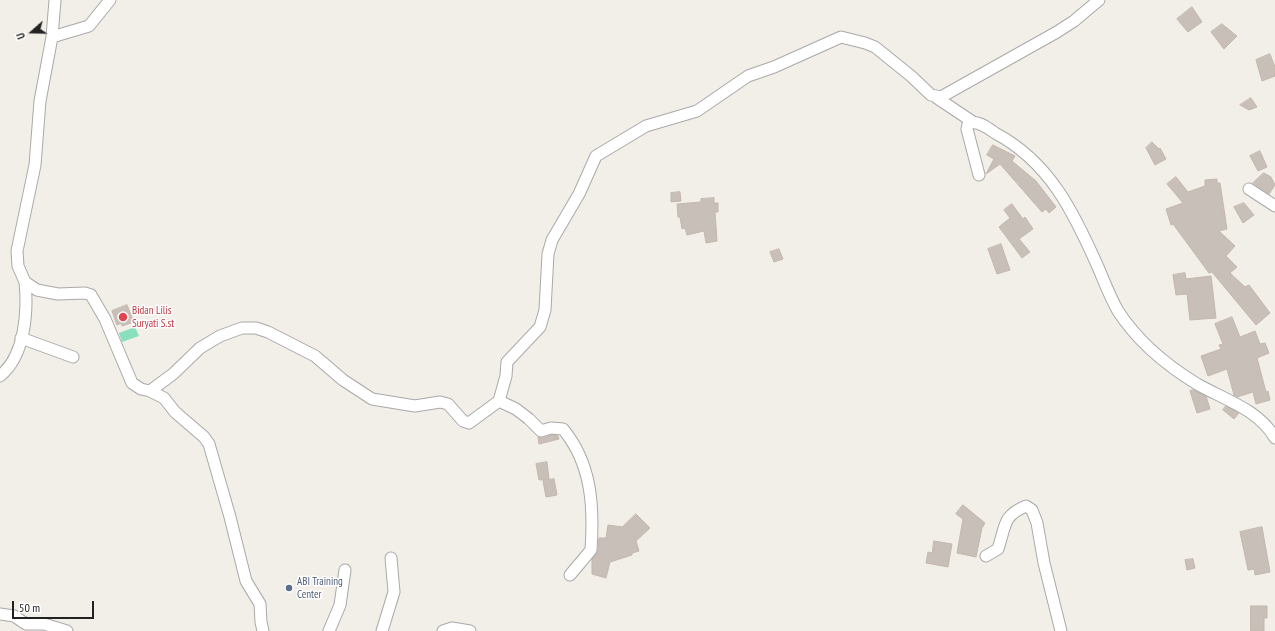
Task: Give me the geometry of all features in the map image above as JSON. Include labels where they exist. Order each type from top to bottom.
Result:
[{"type":"street","points":[[0,376],[11,364],[22,338],[26,296],[25,282],[18,266],[17,251],[35,165],[40,102],[52,38],[55,0]]},
{"type":"street","points":[[52,38],[89,26],[110,0]]},
{"type":"street","points":[[937,98],[950,93],[1052,35],[1074,21],[1099,0]]},
{"type":"street","points":[[150,391],[173,374],[200,348],[220,336],[242,328],[256,328],[268,332],[315,356],[343,380],[372,399],[415,406],[440,402],[448,404],[463,421],[469,423],[499,401],[506,376],[507,362],[527,343],[543,321],[552,240],[579,194],[596,156],[646,126],[697,110],[748,76],[774,67],[841,37],[865,43],[874,47],[911,76],[931,95],[973,122],[978,123],[1008,139],[1040,167],[1065,199],[1082,232],[1117,310],[1155,354],[1199,385],[1235,402],[1259,418],[1275,438]]},
{"type":"street","points":[[973,122],[968,124],[967,129],[979,175]]},
{"type":"street","points":[[1249,189],[1275,206]]},
{"type":"street","points":[[25,282],[32,288],[43,291],[65,294],[85,293],[91,295],[105,319],[130,380],[138,388],[150,391],[164,398],[175,412],[204,437],[209,444],[230,517],[246,581],[260,604],[263,631]]},
{"type":"street","points":[[22,338],[73,357]]},
{"type":"street","points":[[499,401],[516,409],[529,419],[541,432],[551,428],[563,429],[572,440],[587,474],[591,491],[591,550],[570,575]]},
{"type":"street","points":[[986,556],[998,548],[1006,520],[1011,513],[1026,506],[1032,510],[1037,523],[1044,563],[1061,631]]},
{"type":"street","points":[[382,631],[394,592],[391,558]]},
{"type":"street","points":[[329,631],[340,605],[345,570]]},
{"type":"street","points":[[0,614],[14,616],[29,627],[44,624],[67,631]]},
{"type":"street","points":[[443,631],[452,628],[470,631]]},
{"type":"green space","points":[[135,327],[139,336],[122,342],[119,333]]},
{"type":"building","points":[[1192,7],[1202,22],[1188,32],[1177,19]]},
{"type":"building","points":[[1222,24],[1237,36],[1224,49],[1211,32]]},
{"type":"building","points":[[1270,54],[1275,67],[1275,76],[1262,81],[1256,60]]},
{"type":"building","points":[[1251,98],[1257,107],[1249,110],[1240,105]]},
{"type":"building","points":[[1152,142],[1159,149],[1160,148],[1166,159],[1155,165],[1146,148]]},
{"type":"building","points":[[993,145],[1015,156],[1012,161],[1036,181],[1056,207],[1049,213],[1046,209],[1042,212],[1000,164],[986,174],[994,159],[987,155]]},
{"type":"building","points":[[1260,151],[1267,167],[1258,171],[1250,156]]},
{"type":"building","points":[[1264,173],[1271,177],[1275,185],[1269,194],[1253,183]]},
{"type":"building","points":[[1176,177],[1188,192],[1205,186],[1205,180],[1217,179],[1217,183],[1220,183],[1227,229],[1219,231],[1235,246],[1226,256],[1237,267],[1230,273],[1245,287],[1249,285],[1270,313],[1256,325],[1212,272],[1209,273],[1173,224],[1171,225],[1166,209],[1183,203],[1167,184]]},
{"type":"building","points":[[680,192],[681,201],[671,202],[671,193]]},
{"type":"building","points":[[714,198],[714,203],[718,203],[718,212],[715,212],[717,241],[706,243],[704,231],[687,235],[685,228],[682,229],[680,217],[678,217],[677,204],[701,202],[701,199]]},
{"type":"building","points":[[1244,203],[1254,215],[1243,223],[1234,207]]},
{"type":"building","points":[[1012,204],[1023,219],[1025,217],[1033,229],[1019,239],[1030,252],[1022,258],[999,227],[1010,218],[1004,210]]},
{"type":"building","points":[[1001,244],[1010,270],[997,274],[988,249]]},
{"type":"building","points":[[779,249],[783,259],[774,262],[770,252]]},
{"type":"building","points":[[1185,273],[1186,279],[1211,276],[1216,318],[1190,320],[1187,294],[1176,295],[1173,275]]},
{"type":"building","name":"Bidan Lilis Suryati S.st","points":[[127,305],[134,322],[122,326],[121,323],[117,325],[112,311]]},
{"type":"building","points":[[1232,317],[1240,337],[1255,331],[1260,344],[1265,343],[1269,353],[1257,358],[1266,392],[1268,391],[1270,400],[1256,404],[1253,392],[1237,397],[1234,395],[1227,369],[1208,376],[1201,356],[1221,349],[1219,345],[1223,344],[1215,324]]},
{"type":"building","points":[[1193,390],[1206,396],[1210,409],[1197,413],[1190,391]]},
{"type":"building","points":[[1226,406],[1239,413],[1234,419],[1223,410]]},
{"type":"building","points":[[552,435],[558,436],[559,439],[539,444],[538,437],[543,438]]},
{"type":"building","points":[[547,462],[549,479],[539,480],[536,464]]},
{"type":"building","points":[[554,479],[557,495],[546,497],[543,481]]},
{"type":"building","points":[[963,505],[985,523],[982,528],[976,557],[957,553],[963,519],[956,514]]},
{"type":"building","points":[[636,514],[650,528],[636,541],[639,551],[632,553],[632,555],[610,562],[606,578],[592,574],[592,559],[598,551],[599,538],[606,538],[608,525],[622,527]]},
{"type":"building","points":[[1262,527],[1270,572],[1255,575],[1254,569],[1248,570],[1240,532]]},
{"type":"building","points":[[934,541],[952,544],[948,567],[926,563],[928,552],[932,553]]},
{"type":"building","points":[[1193,559],[1195,568],[1187,570],[1185,560]]},
{"type":"building","points":[[1251,606],[1267,606],[1267,618],[1264,618],[1264,631],[1251,631]]},
{"type":"place","name":"Bidan Lilis Suryati S.st","points":[[123,317]]},
{"type":"place","name":"ABI Training Center","points":[[289,588]]}]
